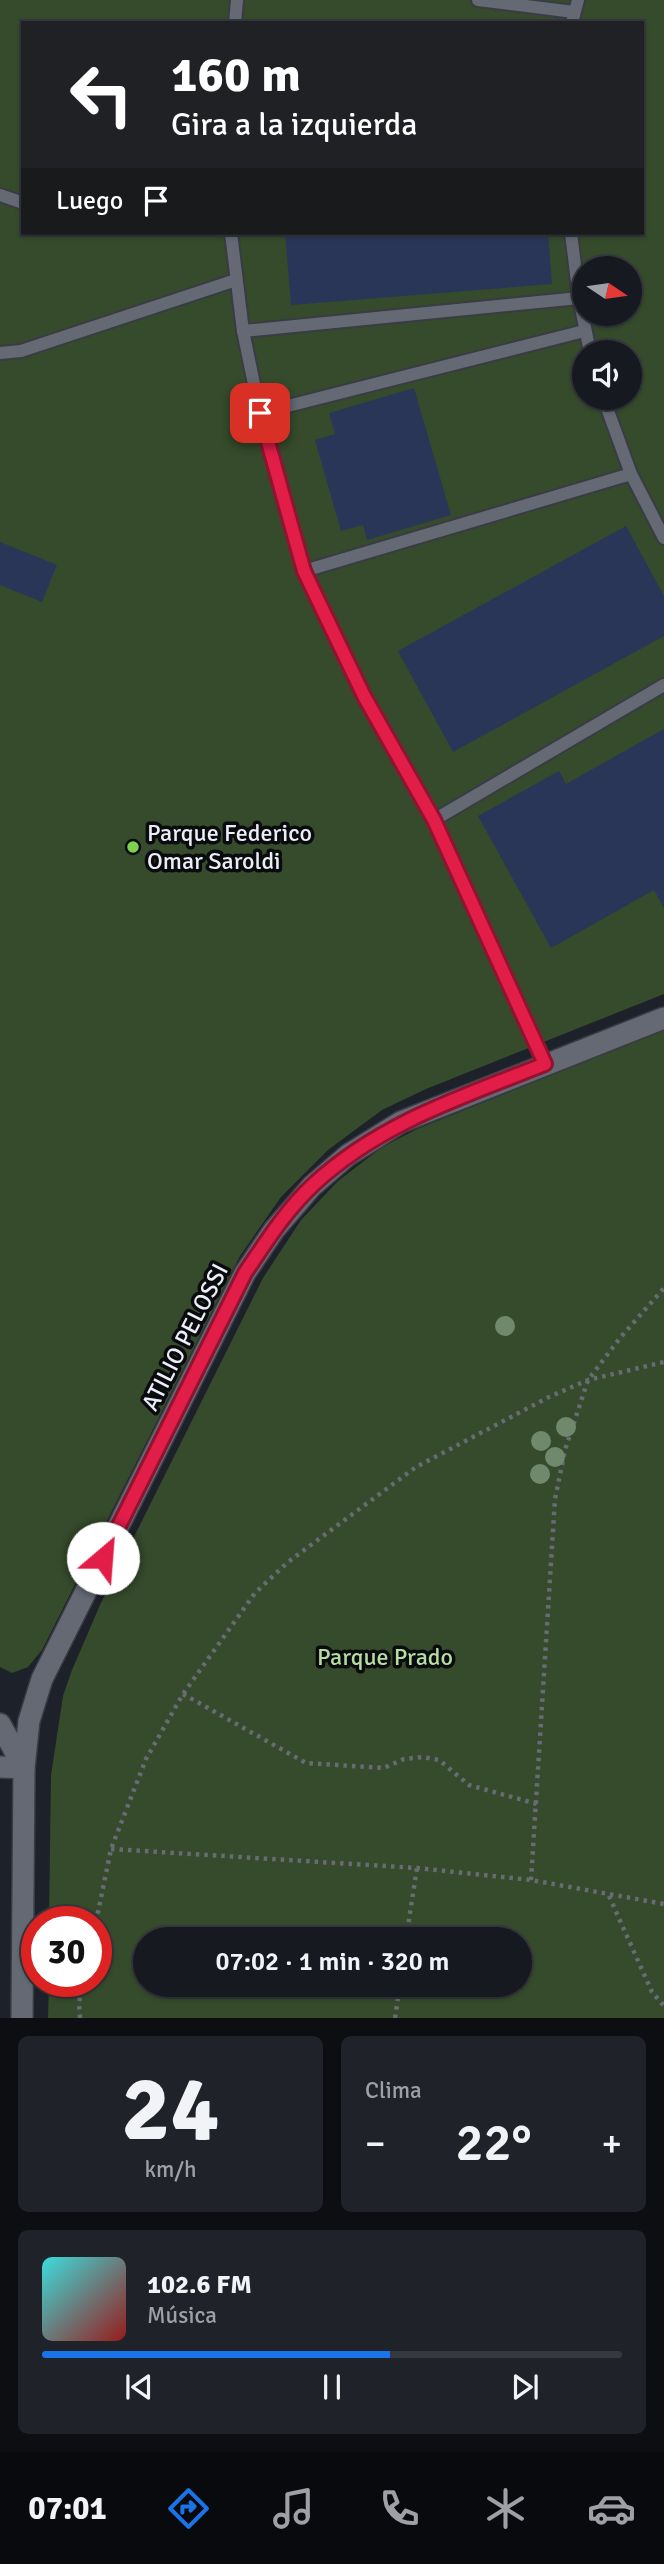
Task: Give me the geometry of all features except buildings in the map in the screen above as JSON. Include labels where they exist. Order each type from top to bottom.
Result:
[{"type":"street","name":"ATILIO PELOSSI","points":[[22,2018],[24,1768],[29,1721],[42,1679],[245,1273],[274,1230],[312,1186],[348,1155],[401,1122],[664,1018]]},
{"type":"street","points":[[0,1724],[24,1768]]},
{"type":"street","points":[[0,1767],[24,1768]]},
{"type":"lane","points":[[234,21],[237,0]]},
{"type":"lane","points":[[478,0],[575,12]]},
{"type":"lane","points":[[0,195],[21,202]]},
{"type":"lane","points":[[231,235],[243,331],[260,413],[304,571],[364,696],[434,820],[545,1064]]},
{"type":"lane","points":[[571,235],[574,256]]},
{"type":"lane","points":[[0,353],[21,351],[236,280]]},
{"type":"lane","points":[[243,331],[572,299]]},
{"type":"lane","points":[[583,326],[587,340]]},
{"type":"lane","points":[[260,413],[584,331]]},
{"type":"lane","points":[[608,410],[631,474],[664,538]]},
{"type":"lane","points":[[304,571],[631,474]]},
{"type":"lane","points":[[434,820],[664,685]]},
{"type":"path","points":[[531,1880],[555,1499],[565,1450],[588,1380],[664,1287]]},
{"type":"path","points":[[99,1906],[111,1849],[146,1759],[183,1694],[255,1593],[288,1562],[416,1468],[549,1397],[588,1380],[664,1362]]},
{"type":"path","points":[[183,1694],[306,1763],[384,1768],[404,1759],[423,1757],[439,1760],[469,1785],[537,1804]]},
{"type":"path","points":[[111,1849],[416,1868],[531,1880],[609,1896],[662,1902]]},
{"type":"path","points":[[408,1927],[416,1868]]},
{"type":"path","points":[[609,1896],[652,1992],[664,2006]]},
{"type":"path","points":[[80,1997],[80,2018]]},
{"type":"path","points":[[395,2018],[398,1997]]},
{"type":"green space","points":[[0,0],[664,0],[664,994],[426,1089],[382,1110],[328,1150],[281,1197],[240,1256],[42,1650],[28,1667],[12,1673],[0,1667]]},
{"type":"green space","name":"Parque Prado","points":[[664,1030],[664,2018],[48,2018],[49,1997],[112,1997],[112,1906],[49,1906],[51,1775],[63,1696],[72,1670],[100,1605],[263,1278],[301,1220],[338,1181],[381,1148],[417,1129]]},
{"type":"place","name":"Parque Federico Omar Saroldi","points":[[133,847]]},
{"type":"route","points":[[103,1558],[245,1273],[274,1230],[312,1186],[348,1155],[401,1122],[545,1064],[434,820],[364,696],[304,571],[260,413]]}]
